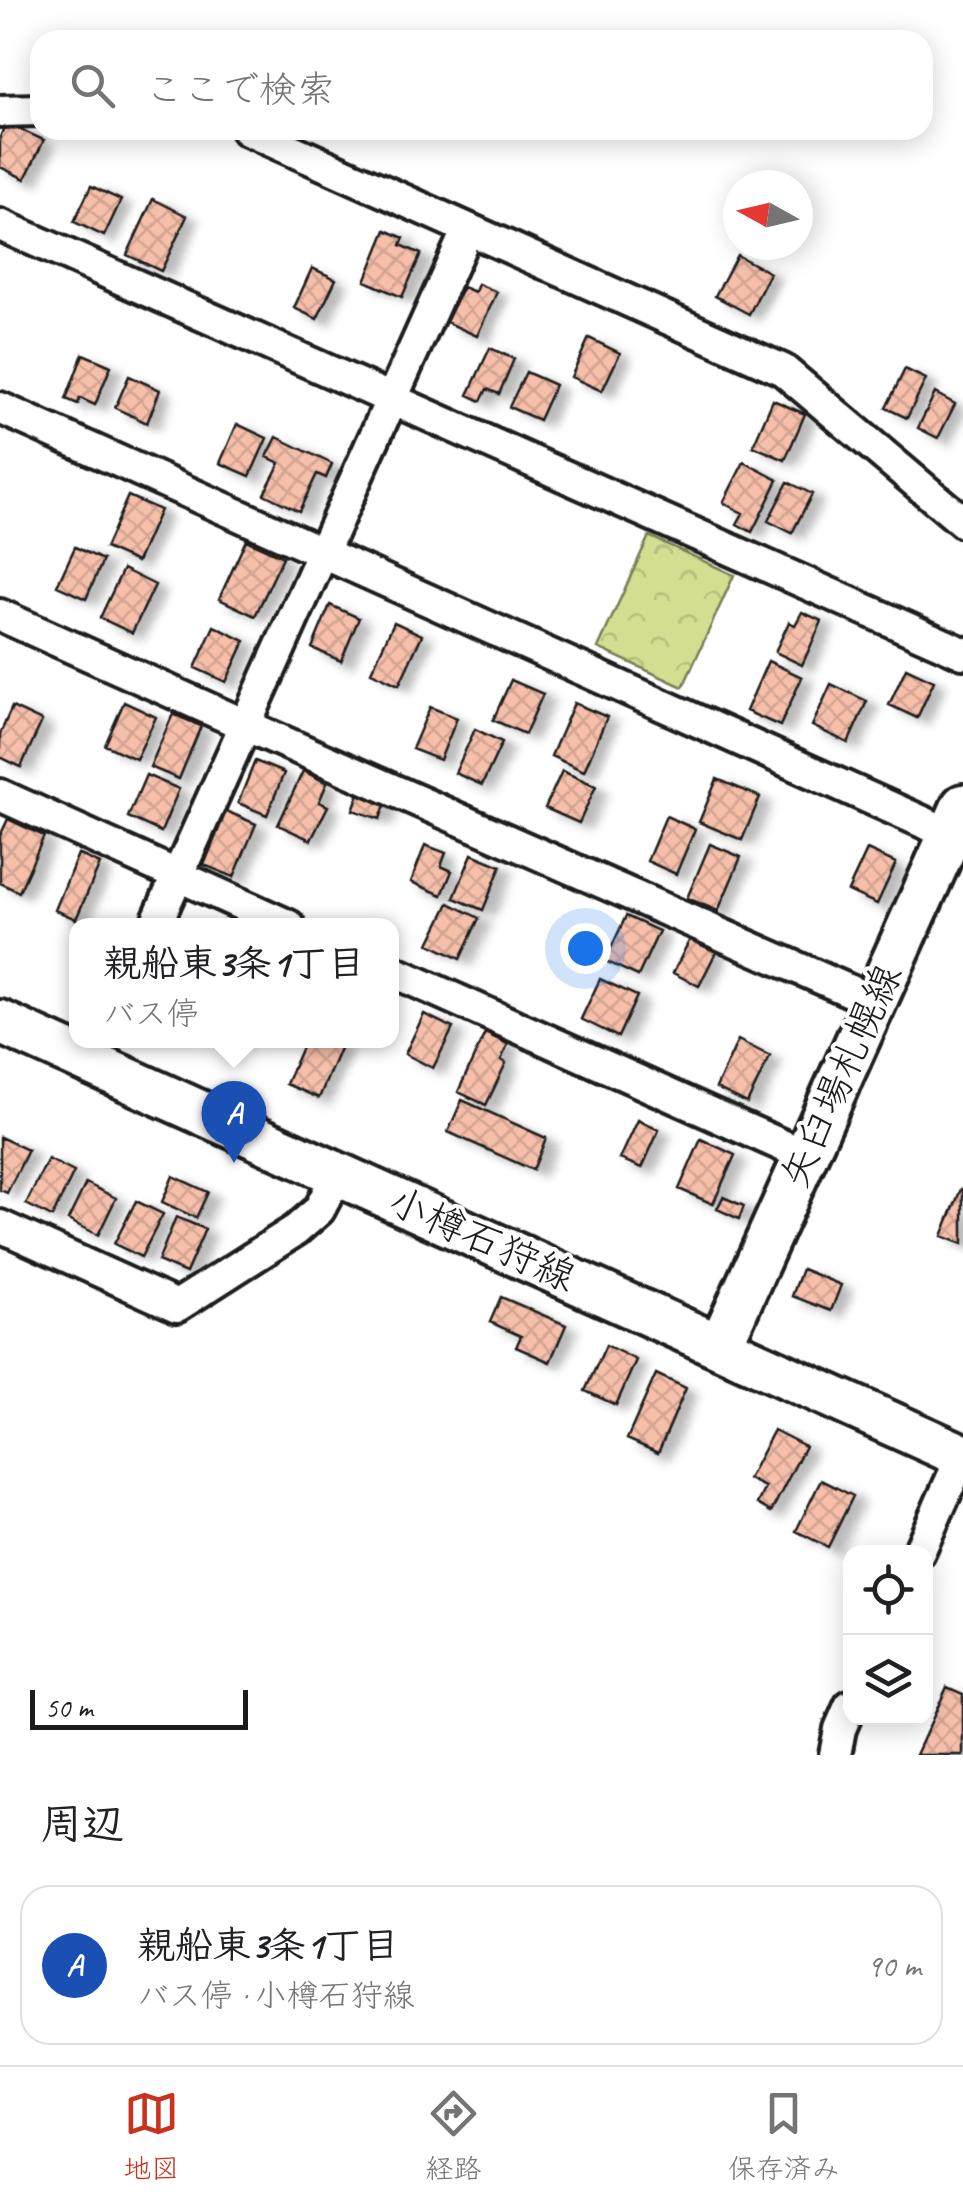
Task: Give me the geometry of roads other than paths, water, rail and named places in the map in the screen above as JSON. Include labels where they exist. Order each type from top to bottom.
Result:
[{"type":"main road","name":"矢臼場札幌線","points":[[720,1346],[875,1002],[959,827]]},
{"type":"main road","name":"小樽石狩線","points":[[0,1022],[69,1043]]},
{"type":"main road","name":"小樽石狩線","points":[[98,1052],[338,1174],[963,1455]]},
{"type":"street","points":[[0,111],[30,110]]},
{"type":"street","points":[[269,140],[783,370],[963,522]]},
{"type":"street","points":[[0,226],[963,653]]},
{"type":"street","points":[[159,918],[468,229]]},
{"type":"street","points":[[0,408],[323,553],[959,827]]},
{"type":"street","points":[[0,615],[875,1002]]},
{"type":"street","points":[[0,795],[272,918]]},
{"type":"street","points":[[399,974],[806,1156]]},
{"type":"street","points":[[0,1226],[177,1306],[296,1230],[319,1210],[338,1174]]},
{"type":"street","points":[[922,1545],[963,1455]]},
{"type":"street","points":[[835,1755],[843,1722]]},
{"type":"place","name":"親船東3条1丁目","points":[[234,1163]]}]
